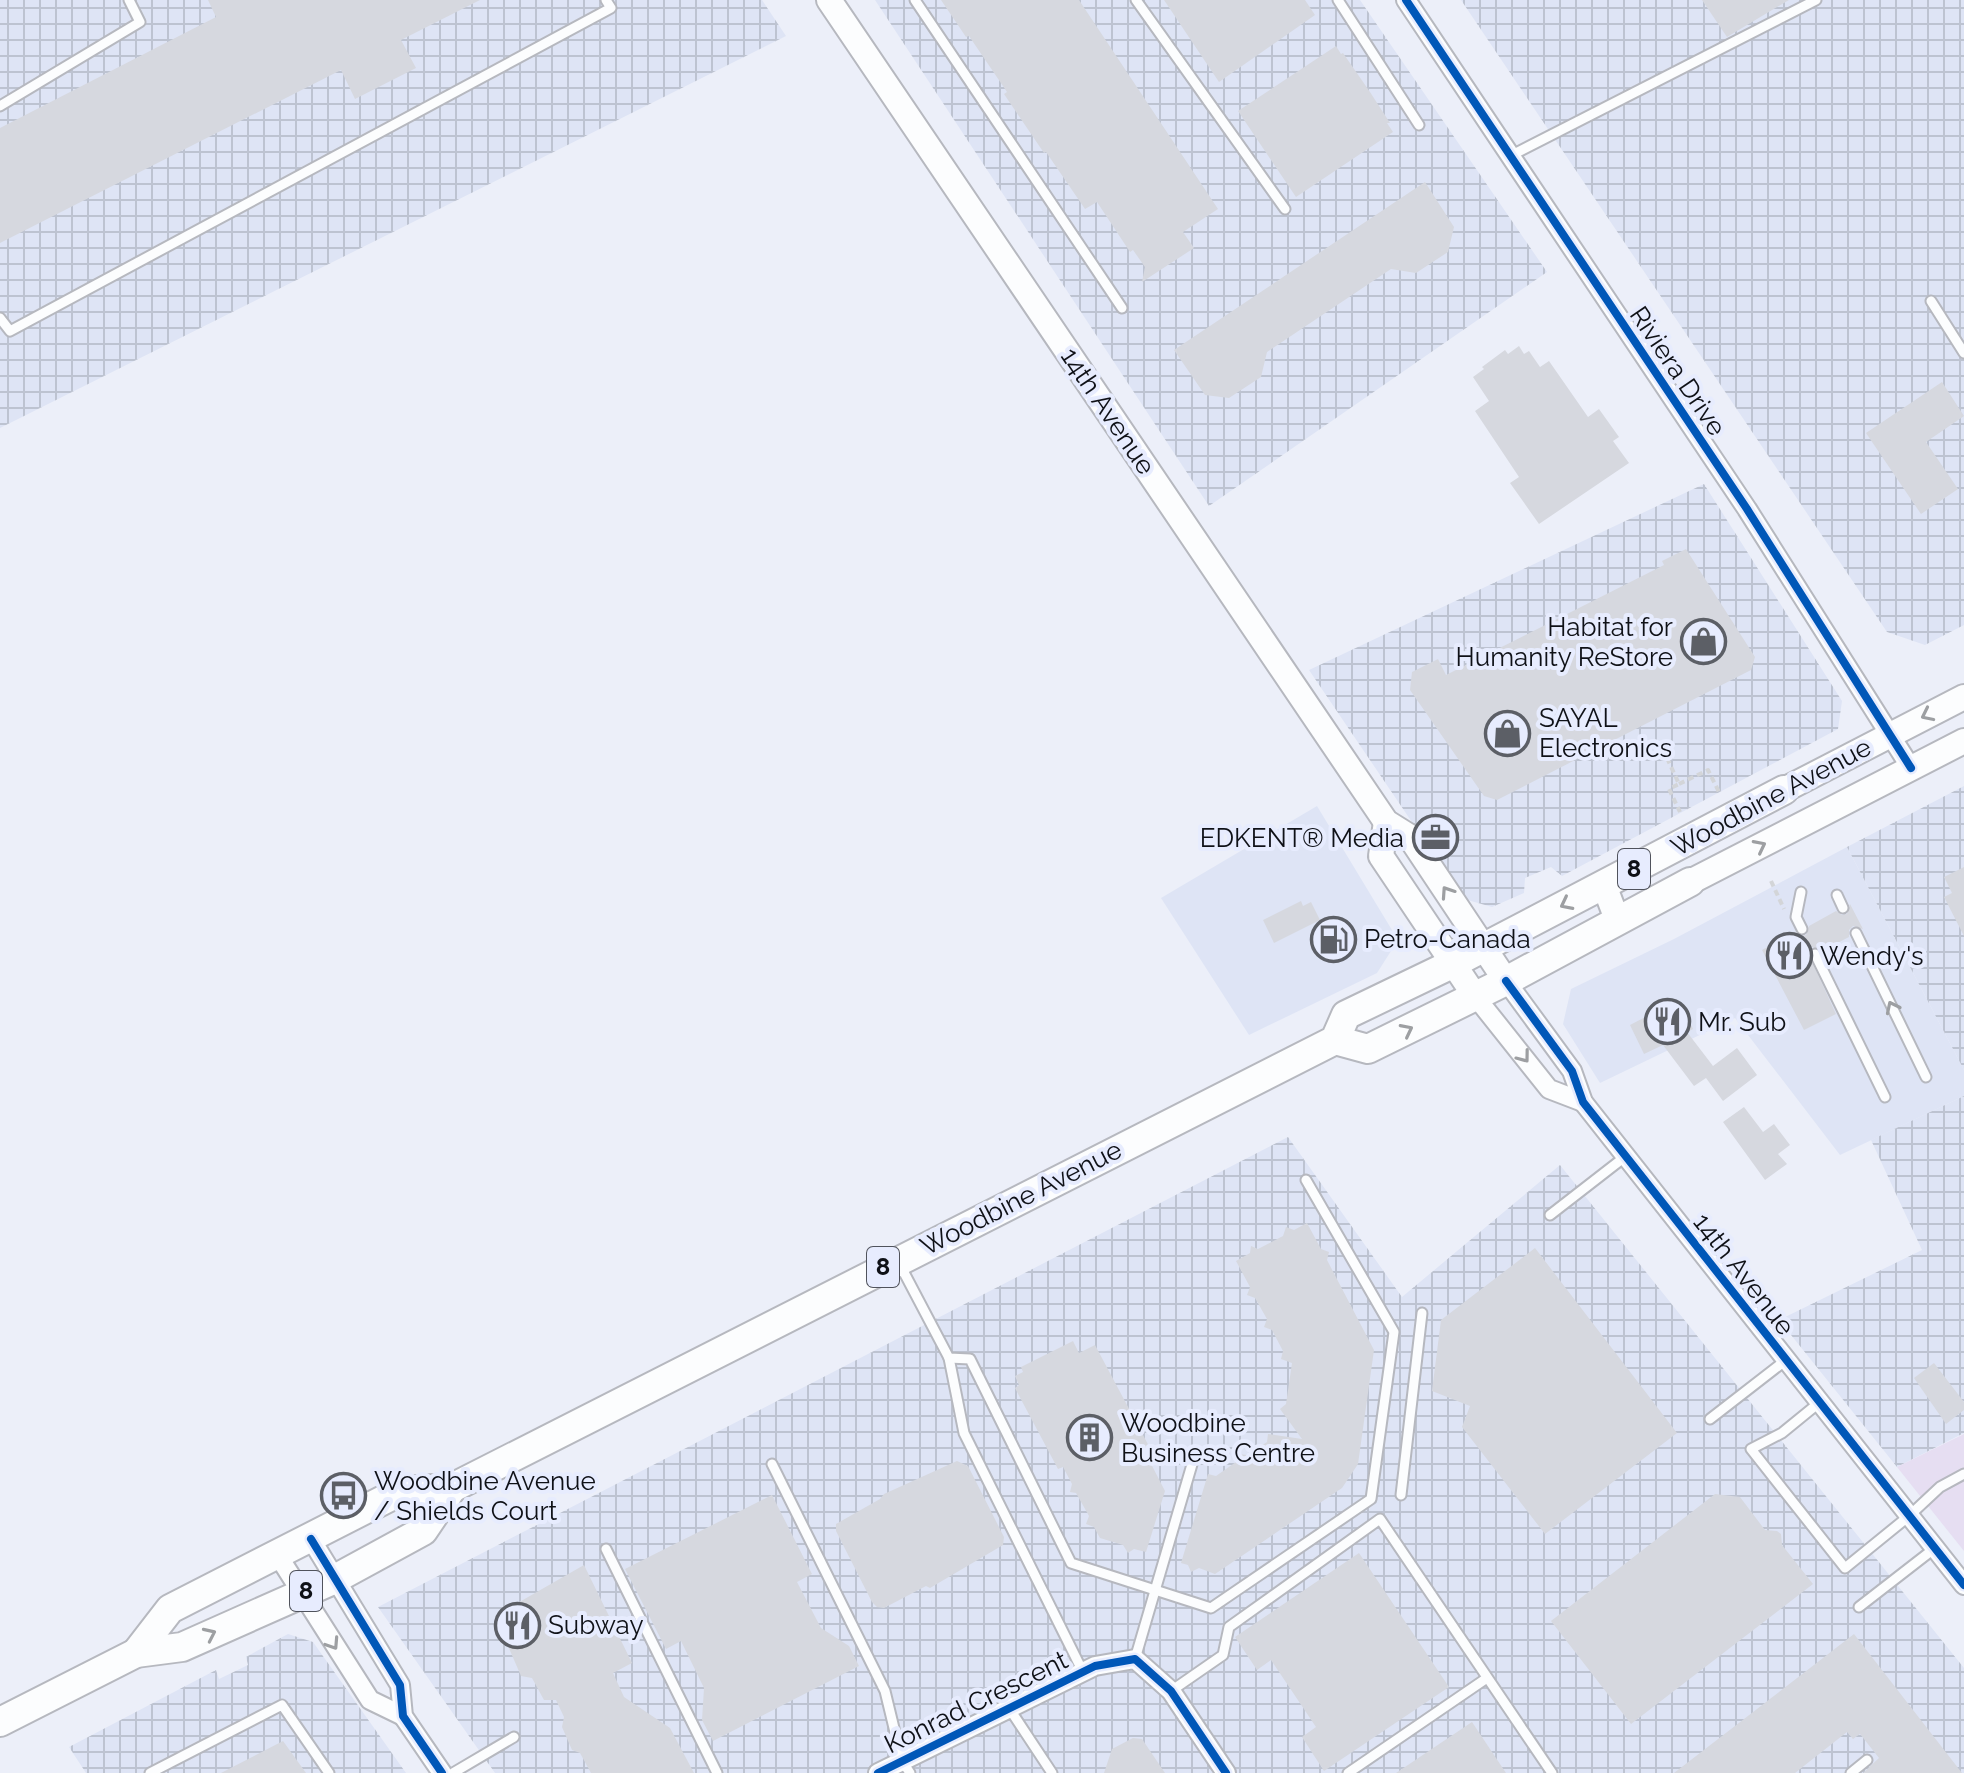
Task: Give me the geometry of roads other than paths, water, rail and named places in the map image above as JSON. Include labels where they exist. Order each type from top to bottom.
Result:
[{"type":"main road","name":"14th Avenue","points":[[829,0],[1386,822],[1410,837],[1506,981]]},
{"type":"main road","name":"Woodbine Avenue","points":[[136,1653],[170,1609],[401,1491],[452,1488],[1335,1040],[1346,1015],[1452,964],[1964,697]]},
{"type":"main road","name":"Woodbine Avenue","points":[[1335,1040],[1368,1049],[1506,981],[1964,741]]},
{"type":"main road","name":"14th Avenue","points":[[1386,822],[1381,856],[1475,996]]},
{"type":"main road","points":[[1604,885],[1618,922]]},
{"type":"main road","name":"Woodbine Avenue","points":[[0,1722],[136,1653],[182,1647],[333,1580],[423,1531],[452,1488]]},
{"type":"street","name":"Riviera Drive","points":[[1412,2],[1510,156],[1747,509],[1911,768]]},
{"type":"street","name":"14th Avenue","points":[[1506,981],[1572,1071],[1583,1102],[1962,1580]]},
{"type":"street","name":"14th Avenue","points":[[1475,996],[1549,1089],[1583,1102]]},
{"type":"street","points":[[311,1539],[333,1580],[400,1685],[403,1716],[442,1773]]},
{"type":"street","points":[[277,1554],[370,1700],[403,1716]]},
{"type":"street","name":"Konrad Crescent","points":[[878,1773],[906,1767],[1009,1708],[1095,1666],[1135,1659]]},
{"type":"street","points":[[1135,1659],[1171,1691],[1226,1773]]},
{"type":"lane","points":[[0,106],[140,22],[129,0]]},
{"type":"lane","points":[[0,318],[10,331],[611,8],[606,0]]},
{"type":"lane","points":[[915,0],[1122,308]]},
{"type":"lane","points":[[1136,0],[1285,209]]},
{"type":"lane","points":[[1338,0],[1419,125]]},
{"type":"lane","points":[[1510,156],[1816,0]]},
{"type":"lane","points":[[1931,301],[1964,353]]},
{"type":"lane","points":[[1801,892],[1796,917],[1802,929]]},
{"type":"lane","points":[[1837,895],[1843,908]]},
{"type":"lane","points":[[1856,933],[1926,1077]]},
{"type":"lane","points":[[1815,954],[1885,1097]]},
{"type":"lane","points":[[1550,1215],[1626,1156]]},
{"type":"lane","points":[[949,1358],[970,1359],[1071,1563],[1211,1608],[1371,1499],[1394,1332],[1306,1180]]},
{"type":"lane","points":[[897,1260],[949,1358],[964,1433],[1083,1672]]},
{"type":"lane","points":[[1401,1495],[1422,1313]]},
{"type":"lane","points":[[1710,1419],[1786,1360]]},
{"type":"lane","points":[[1820,1402],[1782,1433],[1751,1449],[1845,1568],[1940,1487],[1964,1474]]},
{"type":"lane","points":[[1135,1659],[1193,1461]]},
{"type":"lane","points":[[772,1464],[885,1691],[906,1767]]},
{"type":"lane","points":[[1171,1691],[1223,1655],[1229,1627],[1380,1519],[1552,1773]]},
{"type":"lane","points":[[1859,1607],[1935,1548]]},
{"type":"lane","points":[[606,1549],[717,1773]]},
{"type":"lane","points":[[1348,1773],[1487,1678]]},
{"type":"lane","points":[[150,1773],[282,1705],[329,1773]]},
{"type":"lane","points":[[1009,1708],[1052,1773]]},
{"type":"lane","points":[[453,1773],[514,1737]]},
{"type":"lane","points":[[1851,1773],[1867,1760]]},
{"type":"place","name":"Habitat for Humanity ReStore","points":[[1704,642]]},
{"type":"place","name":"SAYAL Electronics","points":[[1508,733]]},
{"type":"place","name":"EDKENT® Media","points":[[1435,838]]},
{"type":"place","name":"Petro-Canada","points":[[1333,939]]},
{"type":"place","name":"Wendy's","points":[[1789,956]]},
{"type":"place","name":"Mr. Sub","points":[[1667,1022]]},
{"type":"place","name":"Woodbine Business Centre","points":[[1090,1438]]},
{"type":"place","name":"Woodbine Avenue / Shields Court","points":[[343,1496]]},
{"type":"place","name":"Subway","points":[[517,1625]]}]
